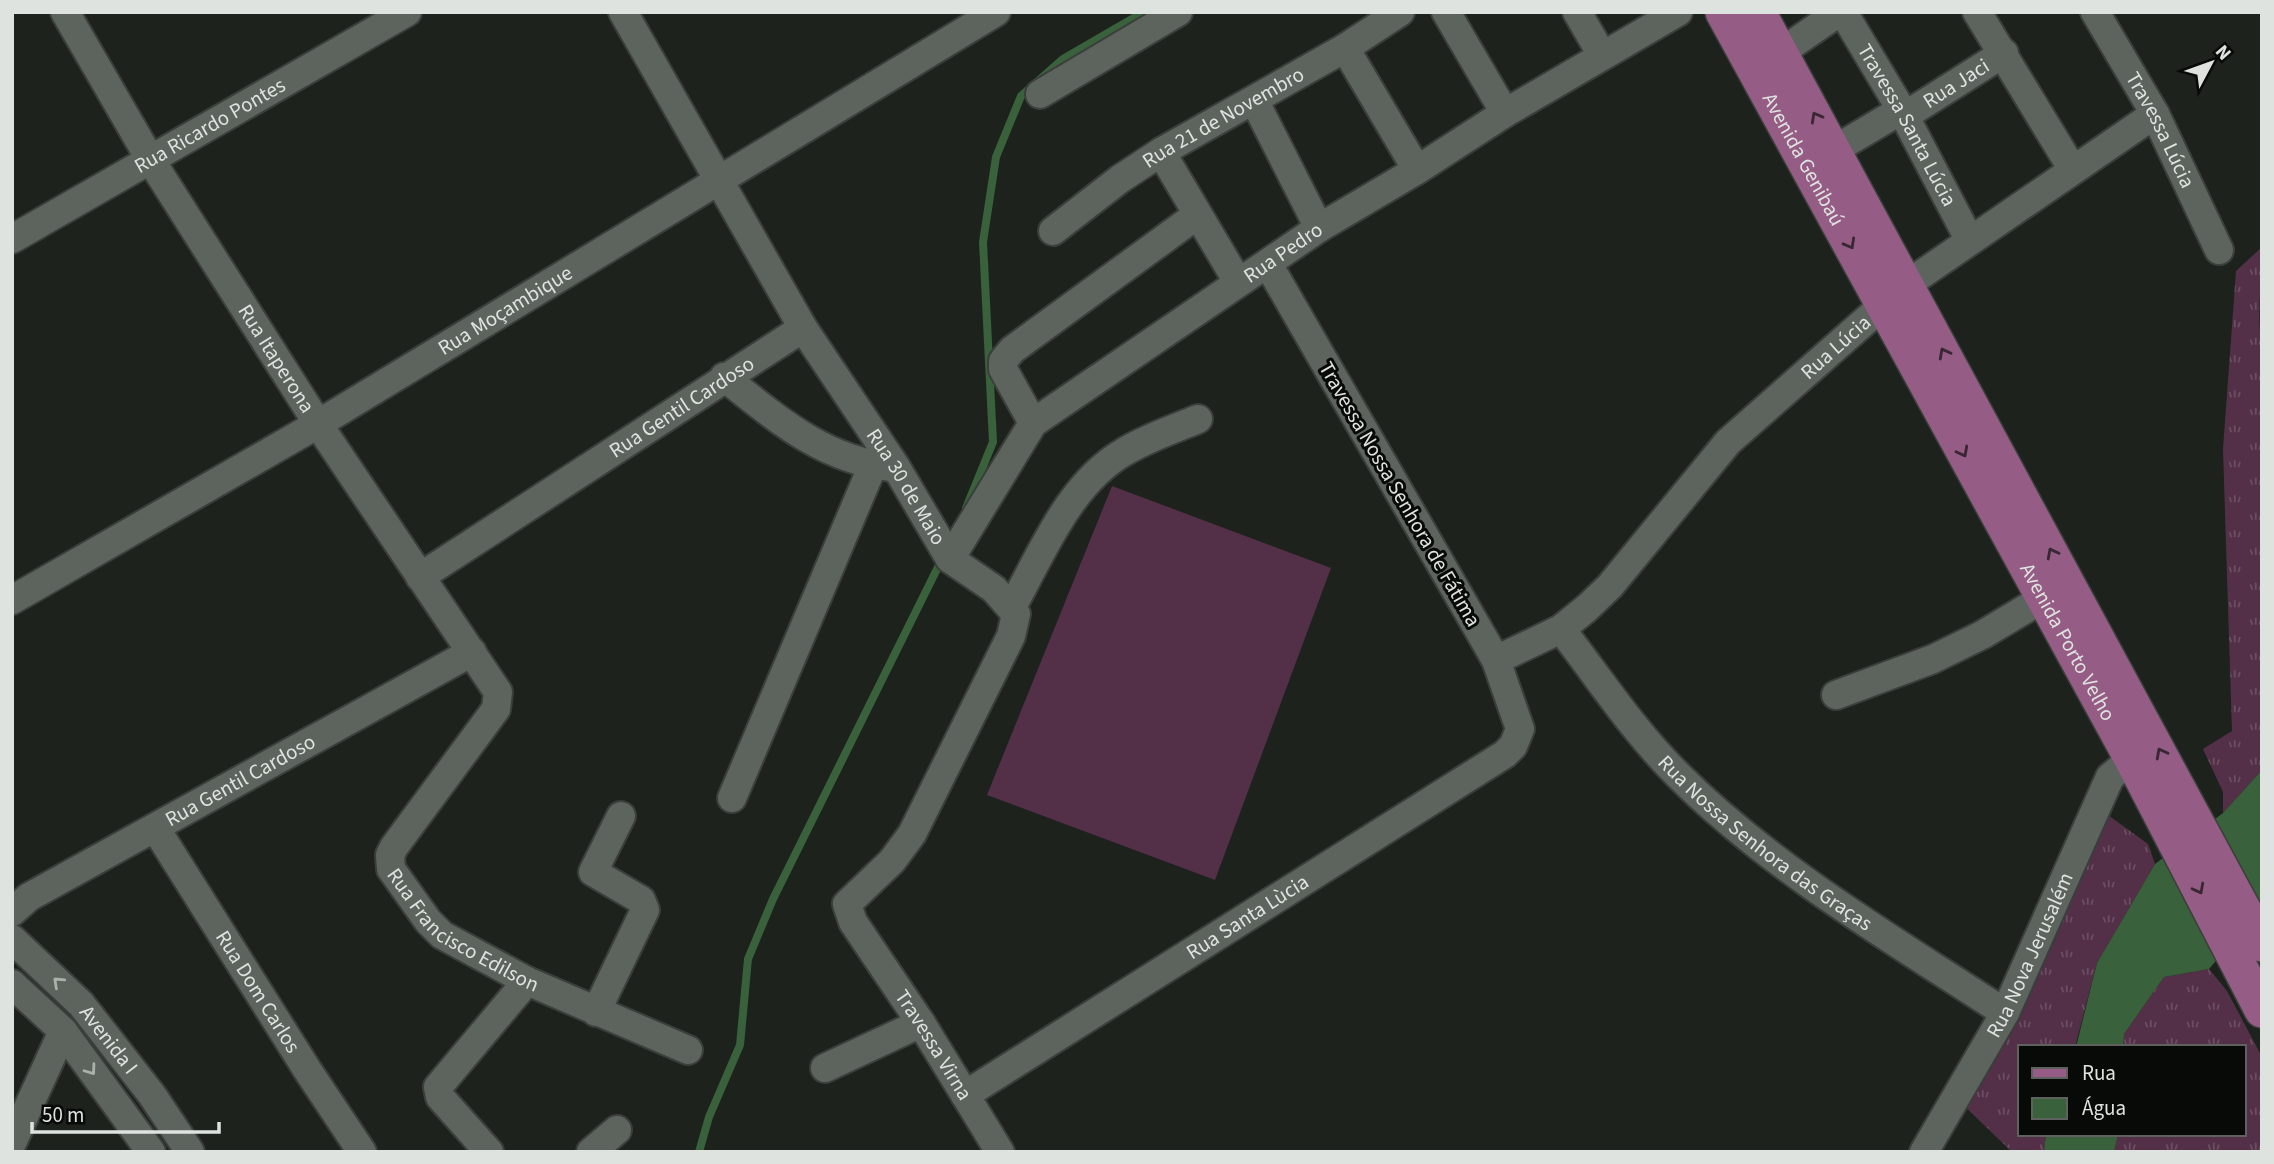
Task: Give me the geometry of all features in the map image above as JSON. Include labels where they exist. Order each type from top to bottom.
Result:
[{"type":"main road","name":"Avenida Genibaú","points":[[1723,12],[1768,61],[1834,150],[1895,295]]},
{"type":"main road","name":"Avenida Genibaú","points":[[1758,12],[1768,61],[1895,295]]},
{"type":"main road","name":"Avenida Porto Velho","points":[[1895,295],[2042,599],[2132,760],[2186,832],[2262,944]]},
{"type":"main road","name":"Avenida Porto Velho","points":[[1895,295],[2186,832],[2262,1010]]},
{"type":"street","name":"Rua Itaperona","points":[[65,12],[150,159],[318,424],[498,692],[499,699]]},
{"type":"street","name":"Rua Ricardo Pontes","points":[[12,239],[407,12]]},
{"type":"street","name":"Rua 30 de Maio","points":[[623,12],[885,466],[950,559],[994,589],[1012,607]]},
{"type":"street","name":"Rua Moçambique","points":[[12,600],[318,424],[996,12]]},
{"type":"street","points":[[1040,94],[1178,12]]},
{"type":"street","name":"Rua 21 de Novembro","points":[[1053,231],[1120,178],[1161,152],[1345,48],[1400,12]]},
{"type":"street","points":[[1446,12],[1505,113]]},
{"type":"street","points":[[1577,12],[1602,55]]},
{"type":"street","name":"Rua Pedro","points":[[950,559],[1033,423],[1319,229],[1505,113],[1678,12]]},
{"type":"street","points":[[1768,61],[1841,12]]},
{"type":"street","name":"Travessa Santa Lúcia","points":[[1841,12],[1902,111],[1969,239]]},
{"type":"street","points":[[1977,12],[2073,170]]},
{"type":"street","name":"Travessa Lúcia","points":[[2095,12],[2155,114],[2219,250]]},
{"type":"street","points":[[1345,48],[1417,170]]},
{"type":"street","name":"Rua Jaci","points":[[1834,150],[1902,111],[1914,110],[2004,53]]},
{"type":"street","points":[[1254,100],[1319,229]]},
{"type":"street","name":"Rua Lúcia","points":[[1561,629],[1610,586],[1728,442],[1895,295],[1969,239],[2155,114]]},
{"type":"street","points":[[1161,152],[1238,282]]},
{"type":"street","points":[[1033,423],[1003,369],[1003,361],[1012,350],[1197,215]]},
{"type":"street","name":"Travessa Nossa Senhora de Fátima","points":[[1268,264],[1496,660],[1520,729]]},
{"type":"street","name":"Rua Gentil Cardoso","points":[[419,577],[803,328]]},
{"type":"street","points":[[724,377],[814,445],[885,466],[732,798]]},
{"type":"street","points":[[1012,607],[1062,515],[1097,472],[1124,452],[1198,419]]},
{"type":"street","points":[[1836,695],[1933,659],[1982,635],[2042,599]]},
{"type":"street","name":"Travessa Virna","points":[[1000,1152],[921,1023],[848,913],[846,904],[892,861],[912,834],[1011,636],[1016,624],[1012,607]]},
{"type":"street","points":[[1496,660],[1561,629]]},
{"type":"street","name":"Rua Nossa Senhora das Graças","points":[[1561,629],[1668,765],[1720,815],[1850,912],[2005,1013]]},
{"type":"street","name":"Rua Gentil Cardoso","points":[[12,912],[29,897],[472,652]]},
{"type":"street","name":"Rua Francisco Edilson","points":[[499,699],[496,709],[390,856],[391,869],[428,921],[442,935],[527,981],[688,1049]]},
{"type":"street","name":"Rua Santa Lùcia","points":[[965,1096],[1505,754],[1513,746],[1520,729]]},
{"type":"street","name":"Rua Nova Jerusalém","points":[[1924,1152],[2005,1013],[2110,777],[2132,760]]},
{"type":"street","points":[[596,1012],[645,910],[641,900],[593,872],[621,816]]},
{"type":"street","name":"Rua Dom Carlos","points":[[156,829],[308,1072],[362,1152]]},
{"type":"street","name":"Avenida I","points":[[12,939],[81,1004],[152,1095],[190,1152]]},
{"type":"street","points":[[489,1152],[440,1097],[438,1087],[527,981]]},
{"type":"street","name":"Avenida I","points":[[12,984],[63,1031],[152,1152]]},
{"type":"street","points":[[825,1068],[921,1023]]},
{"type":"street","points":[[12,1143],[63,1031]]},
{"type":"street","points":[[591,1152],[617,1130]]},
{"type":"green space","points":[[2262,247],[2259,310],[2262,345],[2262,770],[2223,813],[2223,792],[2203,749],[2232,731],[2223,449],[2236,271]]},
{"type":"green space","points":[[1112,486],[1331,568],[1215,880],[987,795]]},
{"type":"green space","points":[[2097,807],[2148,844],[2155,864],[2097,963],[2076,1045],[2018,1045],[2018,1136],[2046,1136],[2044,1152],[2012,1152],[1957,1099]]},
{"type":"green space","points":[[2209,969],[2227,991],[2262,1057],[2262,1152],[2114,1152],[2118,1136],[2246,1136],[2246,1045],[2123,1045],[2124,1034],[2164,977]]},
{"type":"water","points":[[2262,770],[2262,906],[2209,969],[2164,977],[2124,1034],[2123,1045],[2076,1045],[2097,963],[2155,864],[2223,813]]},
{"type":"water","points":[[2046,1136],[2118,1136],[2114,1152],[2044,1152]]},
{"type":"waterway","points":[[966,508],[993,442],[983,242],[996,157],[1021,96],[1063,59],[1144,12]]},
{"type":"waterway","points":[[699,1152],[709,1117],[740,1045],[748,959],[773,899],[943,557]]}]
